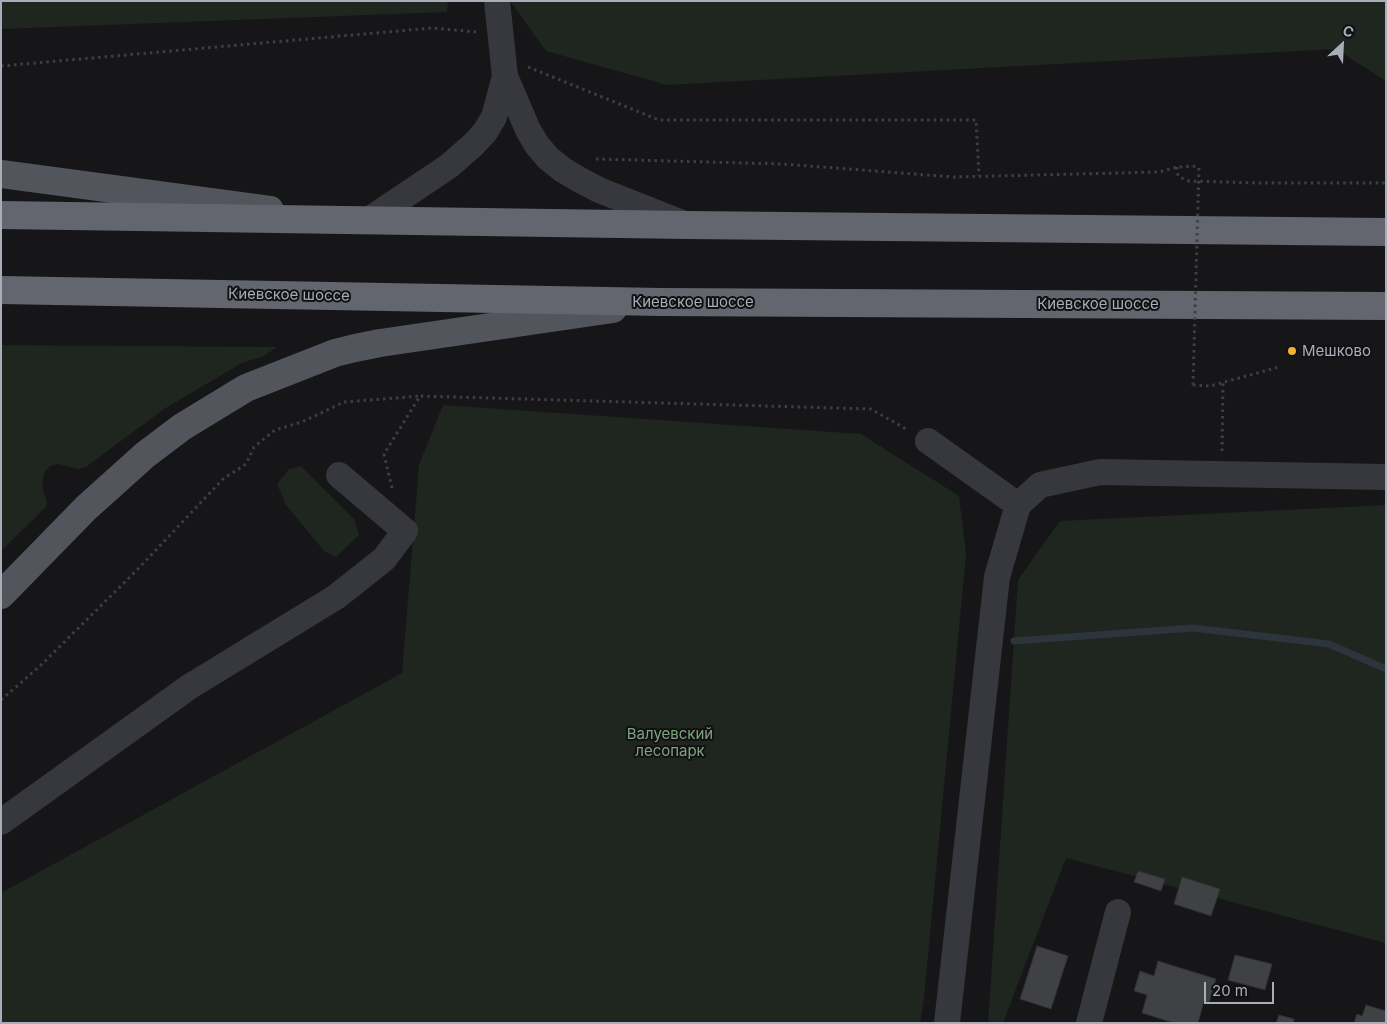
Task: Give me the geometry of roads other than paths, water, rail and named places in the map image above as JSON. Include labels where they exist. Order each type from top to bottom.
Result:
[{"type":"highway","points":[[1,215],[362,221],[1386,232]]},
{"type":"highway","name":"Киевское шоссе","points":[[1,290],[661,302],[1386,306]]},
{"type":"main road","points":[[1,174],[362,221]]},
{"type":"main road","points":[[1,595],[86,508],[145,455],[182,427],[246,388],[336,353],[355,348],[661,302]]},
{"type":"street","points":[[496,2],[505,76],[528,130],[548,158],[563,170],[600,190],[688,225]]},
{"type":"street","points":[[362,221],[442,170],[473,145],[485,132],[494,117],[505,76]]},
{"type":"street","points":[[928,441],[1018,505]]},
{"type":"street","points":[[947,1023],[996,577],[1018,505],[1040,485],[1100,472],[1386,477]]},
{"type":"street","points":[[1,822],[189,687],[336,598],[384,559],[405,532],[338,476]]},
{"type":"street","points":[[1090,1023],[1118,912]]},
{"type":"waterway","points":[[1014,641],[1193,628],[1329,644],[1386,669]]},
{"type":"place","name":"Мешково","points":[[1292,351]]},
{"type":"park label","name":"Валуевский лесопарк","points":[[670,742]]}]
